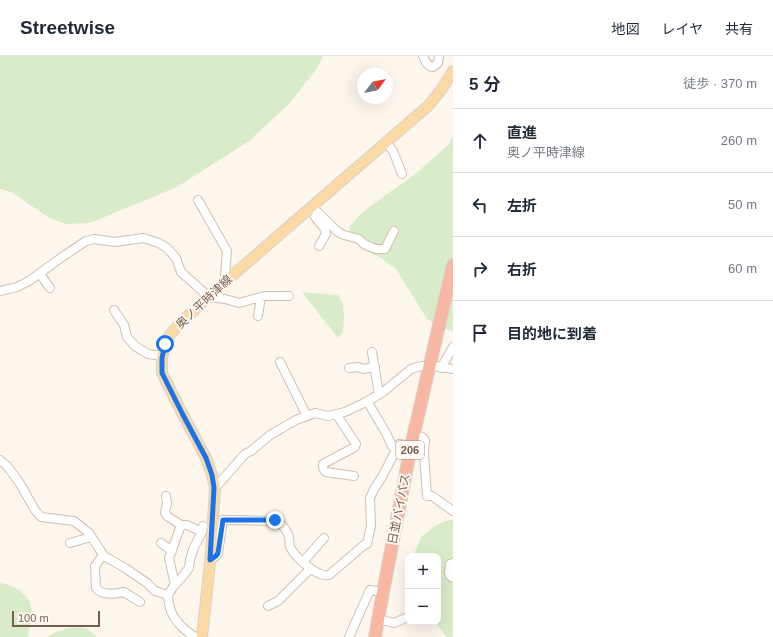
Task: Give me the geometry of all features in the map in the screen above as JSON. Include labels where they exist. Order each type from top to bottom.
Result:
[{"type":"highway","name":"日並バイパス","points":[[375,637],[413,440],[435,366],[453,265]]},
{"type":"main road","name":"奥ノ平時津線","points":[[202,637],[210,560],[214,488],[212,475],[206,458],[162,373],[162,356],[165,344],[169,336],[179,324],[208,297],[428,106],[453,72]]},
{"type":"street","points":[[423,56],[426,63],[432,67],[438,63],[439,56]]},
{"type":"street","points":[[386,142],[393,151],[402,174]]},
{"type":"street","points":[[198,200],[227,251],[226,281]]},
{"type":"street","points":[[310,208],[338,232],[358,239],[371,247],[386,249],[394,231]]},
{"type":"street","points":[[310,208],[325,229],[326,234],[319,246]]},
{"type":"street","points":[[0,291],[29,281],[86,241],[94,239],[115,242],[143,238],[159,242],[167,248],[176,258],[181,272],[186,278],[200,288],[208,297],[225,299],[239,303],[265,296],[290,296]]},
{"type":"street","points":[[40,274],[50,288]]},
{"type":"street","points":[[258,316],[261,297]]},
{"type":"street","points":[[114,310],[124,325],[127,337],[135,346],[148,354],[162,356]]},
{"type":"street","points":[[435,366],[453,346]]},
{"type":"street","points":[[372,352],[379,394]]},
{"type":"street","points":[[280,362],[307,416]]},
{"type":"street","points":[[214,488],[245,454],[250,452],[270,435],[296,420],[315,413],[328,416],[345,412],[379,394],[411,369],[416,367],[435,366],[453,369]]},
{"type":"street","points":[[350,368],[363,369],[375,367]]},
{"type":"street","points":[[367,401],[392,446]]},
{"type":"street","points":[[336,414],[356,445],[355,447],[323,464],[323,467],[326,472],[354,476]]},
{"type":"street","points":[[210,560],[218,553],[223,520],[277,521],[281,522],[290,539],[290,546],[303,562],[310,569],[324,576],[329,575],[366,544],[371,526],[370,498],[399,444],[422,437],[425,440],[424,454],[427,496],[432,496],[453,511]]},
{"type":"street","points":[[0,460],[7,466],[41,517],[74,521],[89,533],[104,555],[147,582],[155,590],[168,595]]},
{"type":"street","points":[[166,496],[167,504],[165,512],[167,516],[181,525],[202,529],[194,547],[188,568],[168,595],[170,608],[176,620],[184,629],[195,637]]},
{"type":"street","points":[[175,585],[169,558],[181,525]]},
{"type":"street","points":[[70,543],[91,537]]},
{"type":"street","points":[[303,562],[324,538]]},
{"type":"street","points":[[161,543],[172,551]]},
{"type":"street","points":[[104,555],[95,566],[96,588],[101,592],[124,592],[140,602]]},
{"type":"street","points":[[453,563],[450,564],[448,572],[453,578]]},
{"type":"street","points":[[268,606],[278,601],[310,569]]},
{"type":"street","points":[[349,637],[370,590],[383,592]]},
{"type":"street","points":[[378,619],[394,623],[405,618]]},
{"type":"green space","points":[[0,56],[323,56],[317,68],[291,102],[249,141],[177,187],[90,223],[65,224],[48,217],[11,192],[0,189]]},
{"type":"green space","points":[[453,135],[453,331],[441,327],[427,319],[396,269],[380,257],[363,250],[351,239],[349,227],[363,212],[414,175],[448,145]]},
{"type":"green space","points":[[302,292],[338,295],[343,304],[344,316],[343,332],[338,338]]},
{"type":"green space","points":[[453,520],[453,637],[447,637],[437,625],[441,625],[441,553],[414,553],[422,536],[445,521]]},
{"type":"green space","points":[[0,583],[14,587],[27,597],[32,612],[28,637],[0,637]]},
{"type":"green space","points":[[75,627],[86,628],[97,637],[47,637],[64,629]]},
{"type":"route","points":[[165,344],[162,358],[162,373],[210,466],[212,475],[214,488],[210,560],[218,553],[223,520],[275,520]]}]
